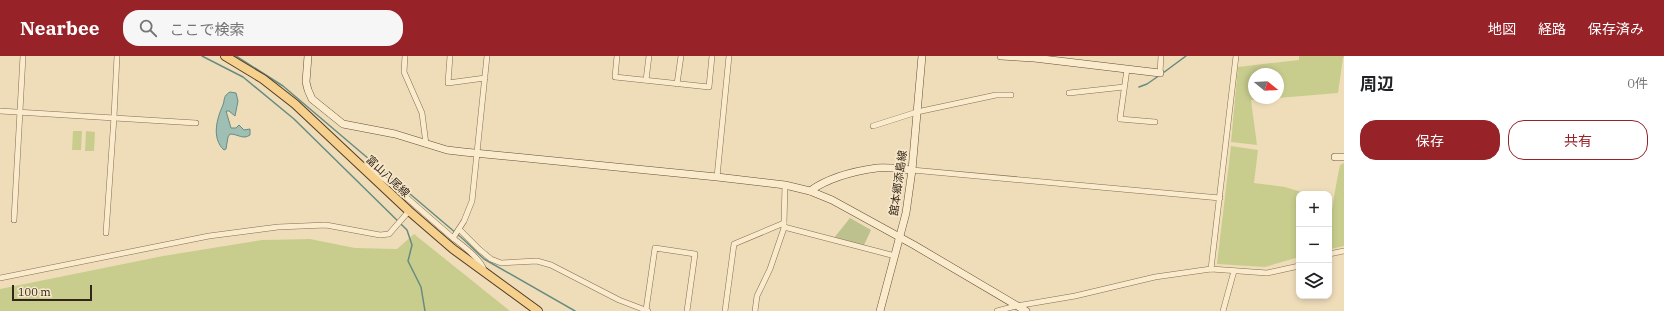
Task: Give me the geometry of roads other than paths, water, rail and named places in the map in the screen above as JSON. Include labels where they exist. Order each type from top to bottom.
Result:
[{"type":"main road","name":"富山八尾線","points":[[225,56],[263,79],[295,104],[409,211],[453,249],[538,311]]},
{"type":"street","points":[[14,220],[23,56]]},
{"type":"street","points":[[106,233],[117,56]]},
{"type":"street","points":[[308,56],[306,82],[312,99],[343,124],[395,134],[447,150],[717,177],[785,185],[810,191],[832,200],[1026,311]]},
{"type":"street","points":[[405,56],[404,72],[422,114],[426,144]]},
{"type":"street","points":[[450,56],[448,83],[485,78]]},
{"type":"street","points":[[456,233],[469,212],[472,202],[487,56]]},
{"type":"street","points":[[617,56],[615,77],[709,87],[712,56]]},
{"type":"street","points":[[646,80],[649,56]]},
{"type":"street","points":[[677,84],[681,56]]},
{"type":"street","points":[[717,177],[729,56]]},
{"type":"street","name":"舘本郷添島線","points":[[880,311],[906,213],[912,170],[922,56]]},
{"type":"street","points":[[1001,56],[1034,57],[1160,72],[1162,56]]},
{"type":"street","points":[[1211,269],[1236,56]]},
{"type":"street","points":[[1127,69],[1120,119],[1155,122]]},
{"type":"street","points":[[1069,93],[1124,87]]},
{"type":"street","points":[[873,126],[917,112],[996,96],[1010,95]]},
{"type":"street","points":[[0,111],[196,123]]},
{"type":"street","points":[[1335,156],[1344,157]]},
{"type":"street","points":[[359,164],[368,167],[491,259],[500,263],[510,264],[537,261],[551,265],[619,300],[647,311],[655,248],[695,254],[687,311]]},
{"type":"street","points":[[810,191],[821,183],[878,168],[1220,198]]},
{"type":"street","points":[[755,311],[757,296],[770,269],[784,225],[785,185]]},
{"type":"street","points":[[0,278],[209,236],[278,227],[326,225],[380,235],[389,234],[409,211]]},
{"type":"street","points":[[725,311],[734,244],[784,225],[895,256]]},
{"type":"street","points":[[456,233],[484,267],[486,274]]},
{"type":"street","points":[[1332,253],[1344,251]]},
{"type":"street","points":[[997,311],[1016,306],[1075,296],[1155,277],[1211,269],[1267,273],[1296,267]]},
{"type":"street","points":[[1223,311],[1234,271]]},
{"type":"water","points":[[230,92],[236,93],[238,101],[235,116],[229,111],[226,111],[231,128],[236,128],[239,125],[244,130],[250,129],[250,135],[243,137],[230,134],[226,149],[224,150],[218,140],[216,128],[226,95]]},
{"type":"waterway","points":[[202,56],[243,77],[294,119],[407,230],[412,245],[408,261],[421,287],[425,311]]},
{"type":"waterway","points":[[236,56],[283,86],[463,239],[484,259],[575,311]]},
{"type":"waterway","points":[[1163,73],[1186,56]]},
{"type":"waterway","points":[[1139,87],[1147,84],[1160,75]]}]
